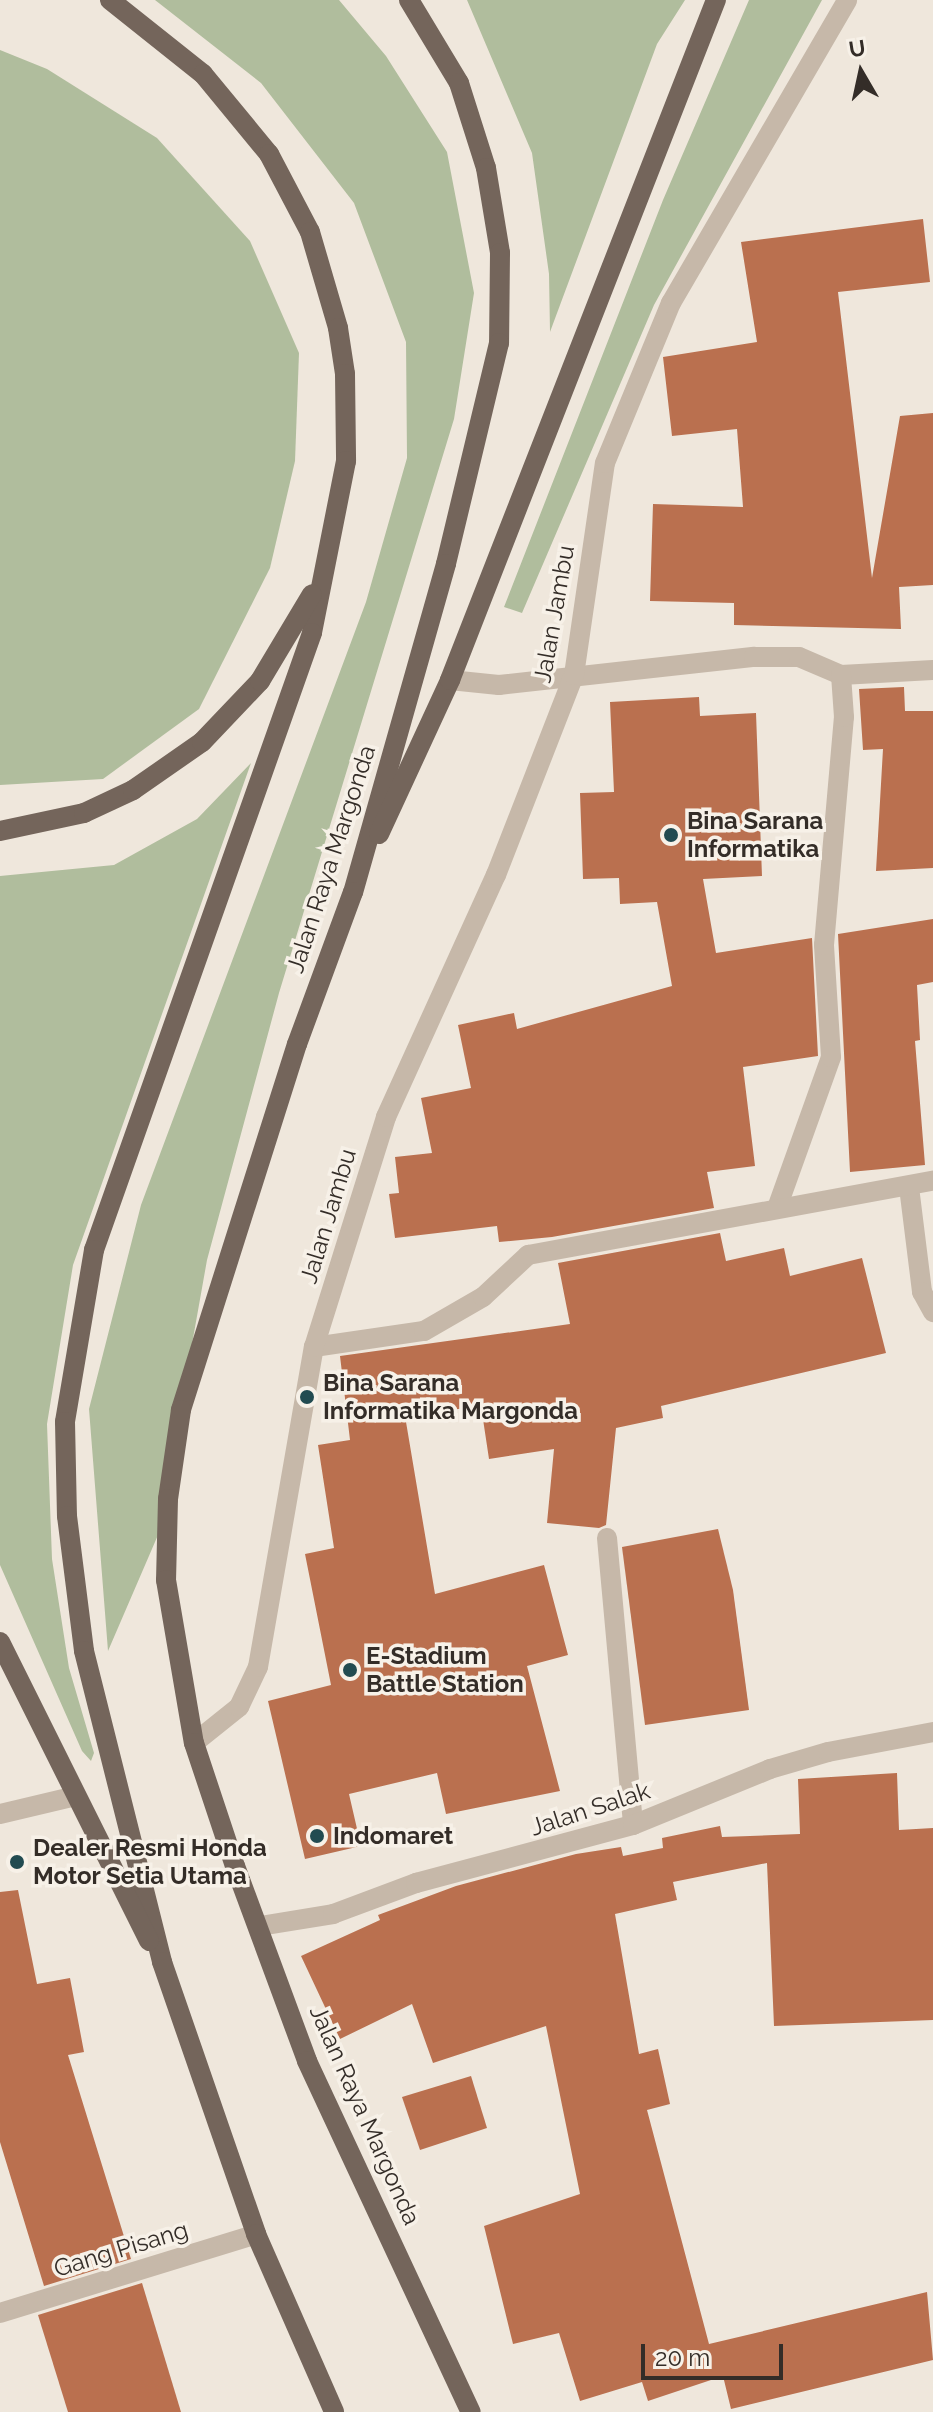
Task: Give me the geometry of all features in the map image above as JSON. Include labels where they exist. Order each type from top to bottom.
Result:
[{"type":"main road","points":[[110,0],[171,44],[239,114],[269,154],[310,232],[338,328],[345,374],[346,461],[332,550],[299,680],[122,1164],[94,1250],[73,1355],[65,1472],[77,1606],[162,1962],[256,2234],[334,2412]]},
{"type":"main road","name":"Jalan Raya Margonda","points":[[409,0],[459,83],[486,168],[500,253],[499,343],[446,564],[353,892],[297,1044],[181,1410],[168,1499],[166,1580],[194,1743],[307,2061],[471,2412]]},
{"type":"main road","points":[[353,892],[450,680],[716,0]]},
{"type":"main road","points":[[0,831],[84,813],[133,790],[202,742],[242,702],[288,641],[332,550]]},
{"type":"main road","points":[[0,1642],[162,1962]]},
{"type":"street","name":"Jalan Jambu","points":[[314,1347],[386,1117],[496,875],[574,675],[605,463],[671,303],[847,0]]},
{"type":"street","points":[[450,680],[499,685],[723,658],[799,657],[841,675],[933,670]]},
{"type":"street","points":[[777,1208],[831,1057],[824,945],[844,717],[841,675]]},
{"type":"street","points":[[194,1743],[239,1707],[258,1667],[314,1347],[424,1331],[483,1297],[528,1255],[933,1181]]},
{"type":"street","points":[[909,1187],[922,1292],[933,1312]]},
{"type":"street","points":[[607,1538],[633,1825]]},
{"type":"street","name":"Jalan Salak","points":[[260,1926],[333,1914],[416,1883],[633,1825],[770,1769],[879,1740],[933,1732]]},
{"type":"street","points":[[0,1814],[76,1796]]},
{"type":"street","name":"Gang Pisang","points":[[0,2313],[256,2234]]},
{"type":"green space","points":[[155,0],[339,0],[386,56],[447,152],[474,293],[454,419],[279,993],[207,1260],[158,1535],[108,1651],[89,1409],[141,1205],[366,602],[407,458],[406,342],[354,203],[261,83]]},
{"type":"green space","points":[[467,0],[685,0],[657,44],[550,332],[549,274],[532,153]]},
{"type":"green space","points":[[749,0],[822,0],[654,305],[522,613],[504,607],[663,200]]},
{"type":"green space","points":[[0,50],[47,69],[157,138],[250,241],[299,353],[295,461],[270,568],[199,709],[103,779],[0,785]]},
{"type":"green space","points":[[251,763],[73,1265],[47,1424],[52,1559],[69,1668],[94,1753],[91,1761],[82,1751],[0,1565],[0,876],[114,865],[197,819]]},
{"type":"building","points":[[923,219],[930,282],[838,292],[872,578],[900,416],[933,413],[933,585],[899,587],[901,629],[734,625],[734,603],[650,601],[653,504],[743,507],[737,429],[672,436],[663,357],[757,342],[741,242]]},
{"type":"building","points":[[904,687],[905,711],[933,711],[933,868],[876,871],[883,749],[863,750],[859,689]]},
{"type":"building","points":[[699,697],[700,716],[756,713],[762,876],[703,879],[716,953],[812,938],[818,1056],[743,1067],[755,1166],[707,1172],[714,1208],[552,1237],[499,1242],[497,1226],[395,1238],[389,1194],[399,1193],[395,1157],[432,1153],[421,1098],[471,1088],[458,1025],[514,1013],[517,1029],[672,986],[657,902],[620,904],[619,878],[583,879],[580,793],[614,792],[610,702]]},
{"type":"building","points":[[933,919],[933,982],[917,985],[920,1040],[915,1041],[925,1165],[850,1172],[838,934]]},
{"type":"building","points":[[720,1233],[726,1261],[784,1248],[790,1276],[862,1258],[886,1353],[661,1406],[663,1418],[616,1428],[606,1525],[599,1528],[547,1523],[554,1449],[489,1459],[481,1406],[405,1416],[435,1594],[544,1565],[568,1655],[527,1666],[560,1791],[446,1814],[437,1773],[349,1794],[361,1846],[305,1859],[268,1701],[331,1685],[305,1554],[334,1548],[318,1445],[350,1440],[340,1356],[570,1324],[558,1263]]},
{"type":"building","points":[[718,1529],[733,1590],[749,1710],[645,1725],[622,1547]]},
{"type":"building","points":[[897,1773],[899,1830],[933,1828],[933,2020],[774,2026],[767,1863],[673,1882],[677,1900],[615,1914],[639,2054],[658,2049],[670,2104],[647,2110],[709,2344],[927,2292],[933,2360],[731,2409],[723,2376],[648,2401],[642,2382],[580,2401],[559,2333],[513,2344],[484,2226],[580,2194],[546,2026],[433,2063],[412,2004],[340,2039],[301,1956],[380,1920],[378,1915],[456,1886],[576,1854],[621,1847],[623,1856],[663,1848],[662,1838],[720,1826],[722,1837],[800,1834],[798,1779]]},
{"type":"building","points":[[18,1890],[37,1984],[70,1978],[84,2052],[68,2055],[131,2259],[44,2286],[0,2142],[0,1892]]},
{"type":"building","points":[[471,2076],[487,2128],[420,2150],[402,2097]]},
{"type":"building","points":[[142,2283],[181,2412],[68,2412],[38,2315]]},
{"type":"place","name":"Bina Sarana Informatika","points":[[671,835]]},
{"type":"place","name":"Bina Sarana Informatika Margonda","points":[[307,1397]]},
{"type":"place","name":"E-Stadium Battle Station","points":[[350,1670]]},
{"type":"place","name":"Indomaret","points":[[317,1836]]},
{"type":"place","name":"Dealer Resmi Honda Motor Setia Utama","points":[[17,1862]]}]
